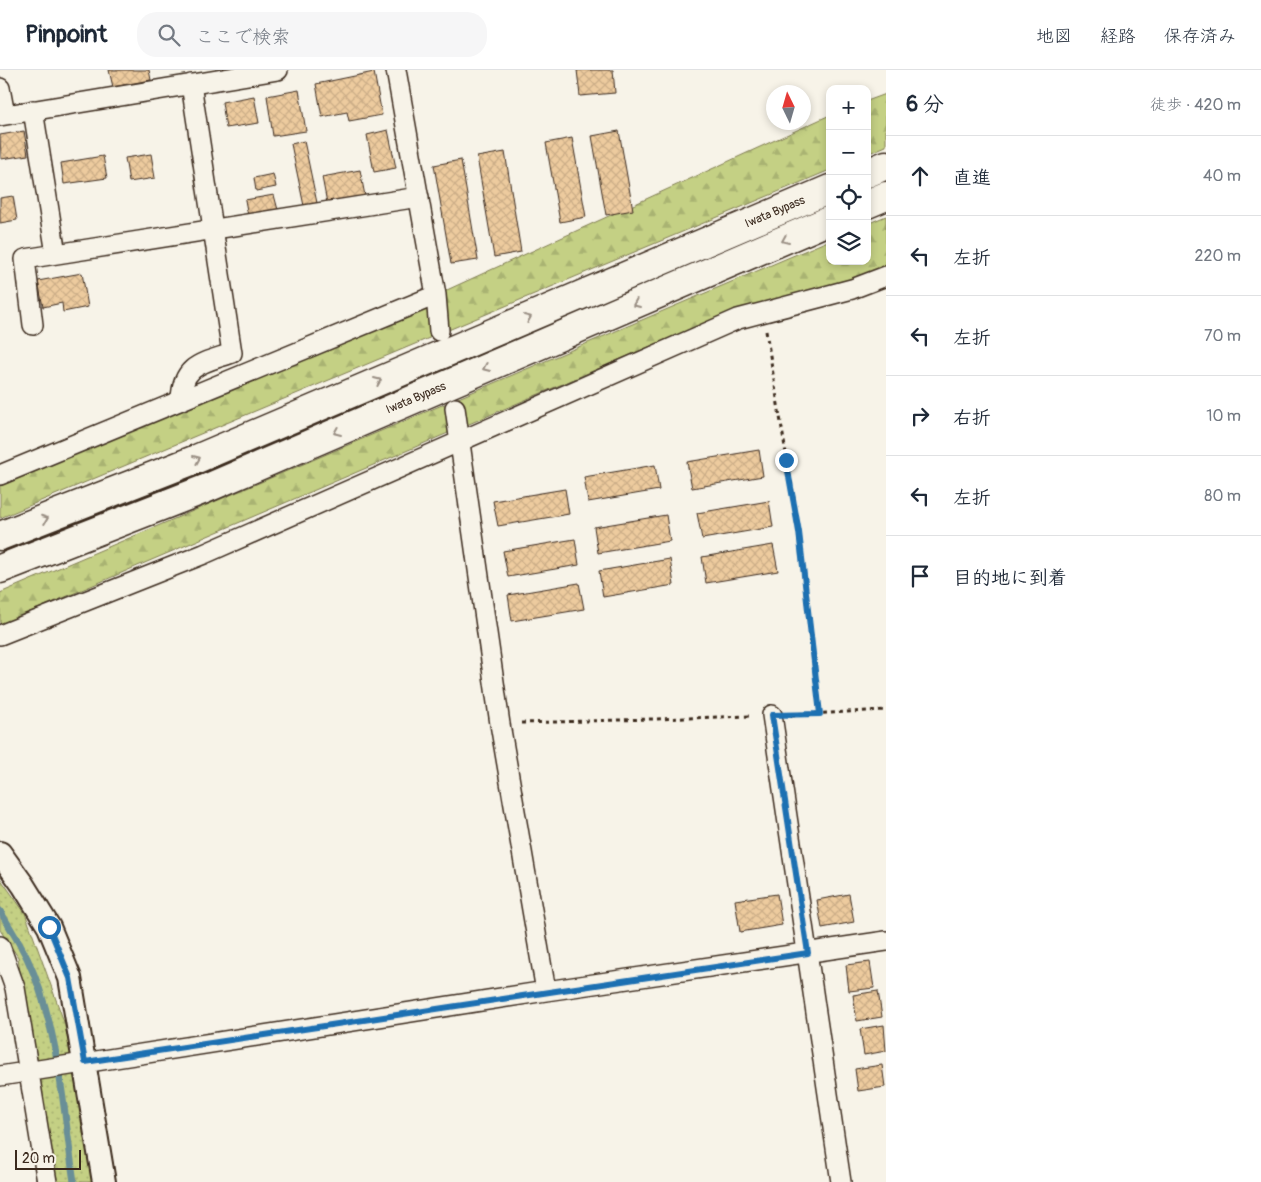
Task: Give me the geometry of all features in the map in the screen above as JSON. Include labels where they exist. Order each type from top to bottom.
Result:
[{"type":"highway","points":[[871,171],[886,165]]},
{"type":"highway","name":"Iwata Bypass","points":[[0,536],[194,460],[826,191]]},
{"type":"highway","points":[[871,202],[886,196]]},
{"type":"highway","name":"Iwata Bypass","points":[[0,569],[205,489],[826,222]]},
{"type":"street","points":[[0,88],[2,115],[278,70]]},
{"type":"street","points":[[396,70],[436,294],[439,331]]},
{"type":"street","points":[[181,400],[181,386],[193,367],[232,353],[191,84]]},
{"type":"street","points":[[33,110],[56,254]]},
{"type":"street","points":[[33,325],[25,259],[419,197]]},
{"type":"street","points":[[0,635],[204,554],[738,319],[852,289],[886,276]]},
{"type":"street","points":[[0,475],[436,294]]},
{"type":"street","points":[[455,408],[500,724],[546,991]]},
{"type":"street","points":[[772,715],[841,1182]]},
{"type":"street","points":[[0,853],[24,885],[49,927],[70,978],[104,1182]]},
{"type":"street","points":[[0,1076],[546,991],[886,941]]},
{"type":"street","points":[[0,946],[15,988],[46,1182]]},
{"type":"path","points":[[762,312],[799,532],[820,714]]},
{"type":"path","points":[[500,724],[820,714],[886,710]]},
{"type":"green space","points":[[886,94],[886,146],[871,152],[871,130],[871,100]]},
{"type":"green space","points":[[826,117],[826,172],[0,518],[0,475],[436,295],[797,130],[811,130],[811,124]]},
{"type":"green space","points":[[886,216],[886,275],[804,302],[707,322],[0,625],[0,593],[826,242],[826,265],[871,265],[871,222]]},
{"type":"green space","points":[[0,878],[25,913],[64,1022],[99,1182],[47,1182],[18,957],[0,930]]},
{"type":"building","points":[[109,70],[149,70],[151,80],[113,87]]},
{"type":"building","points":[[577,70],[613,70],[615,93],[580,96]]},
{"type":"building","points":[[374,72],[382,115],[349,121],[347,112],[322,117],[316,84]]},
{"type":"building","points":[[299,90],[306,131],[273,136],[267,96]]},
{"type":"building","points":[[254,96],[259,123],[226,128],[222,102]]},
{"type":"building","points":[[388,130],[396,168],[374,172],[367,135]]},
{"type":"building","points":[[24,131],[28,155],[1,159],[0,135]]},
{"type":"building","points":[[619,131],[633,210],[606,215],[592,136]]},
{"type":"building","points":[[572,138],[586,217],[560,222],[546,143]]},
{"type":"building","points":[[304,141],[317,203],[304,206],[291,144]]},
{"type":"building","points":[[505,152],[521,252],[494,257],[477,157]]},
{"type":"building","points":[[151,154],[155,178],[129,182],[125,158]]},
{"type":"building","points":[[103,156],[107,178],[64,184],[61,163]]},
{"type":"building","points":[[461,160],[478,260],[451,264],[434,165]]},
{"type":"building","points":[[360,170],[365,196],[327,203],[322,177]]},
{"type":"building","points":[[273,174],[276,187],[256,191],[254,178]]},
{"type":"building","points":[[274,195],[278,210],[248,216],[245,200]]},
{"type":"building","points":[[13,196],[17,220],[0,223],[0,198]]},
{"type":"building","points":[[82,273],[88,307],[63,312],[62,303],[43,307],[38,281]]},
{"type":"building","points":[[759,450],[763,476],[692,488],[687,462]]},
{"type":"building","points":[[655,465],[659,490],[588,502],[584,477]]},
{"type":"building","points":[[565,489],[569,514],[498,526],[493,501]]},
{"type":"building","points":[[769,501],[773,527],[702,539],[697,513]]},
{"type":"building","points":[[666,515],[670,541],[598,553],[594,527]]},
{"type":"building","points":[[575,539],[579,565],[508,577],[503,551]]},
{"type":"building","points":[[773,545],[778,571],[706,583],[702,557]]},
{"type":"building","points":[[670,559],[674,585],[603,597],[599,571]]},
{"type":"building","points":[[579,583],[584,609],[512,621],[508,595]]},
{"type":"building","points":[[777,894],[782,925],[740,932],[735,900]]},
{"type":"building","points":[[849,894],[854,922],[822,928],[817,900]]},
{"type":"building","points":[[870,962],[874,988],[849,991],[846,965]]},
{"type":"building","points":[[878,991],[882,1017],[857,1021],[853,995]]},
{"type":"building","points":[[884,1025],[886,1051],[864,1055],[860,1029]]},
{"type":"building","points":[[882,1065],[885,1087],[858,1091],[855,1069]]},
{"type":"waterway","points":[[0,911],[27,958],[38,984],[46,1011],[63,1097],[74,1182]]},
{"type":"route","points":[[49,927],[70,978],[85,1062],[808,953],[772,715],[820,714],[799,532],[786,460]]}]
